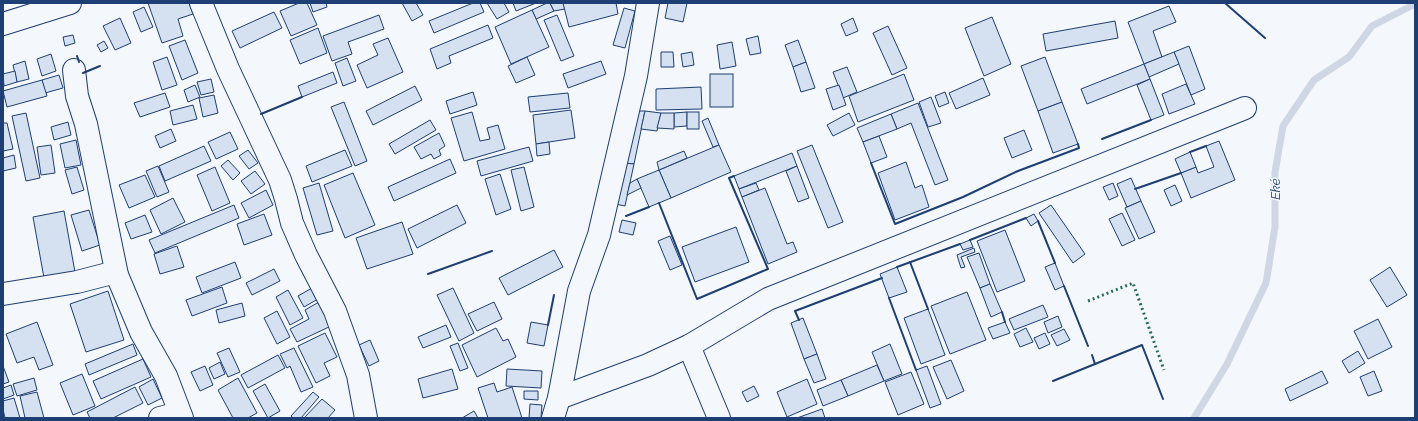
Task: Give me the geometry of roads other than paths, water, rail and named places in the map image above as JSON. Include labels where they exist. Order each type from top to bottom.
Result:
[{"type":"street","points":[[3,24],[70,3]]},
{"type":"street","points":[[201,3],[228,69],[280,180],[292,223],[306,256],[335,311],[358,375],[366,418]]},
{"type":"street","points":[[556,408],[579,291],[599,235],[632,91],[648,3]]},
{"type":"street","points":[[74,70],[77,96],[86,124],[117,275],[141,332],[166,376],[174,416]]},
{"type":"street","points":[[556,408],[648,364],[690,346],[768,299],[1245,108]]},
{"type":"street","points":[[3,294],[77,282],[108,274],[117,275]]},
{"type":"street","points":[[690,346],[719,418]]},
{"type":"waterway","name":"Eké","points":[[1194,418],[1227,364],[1266,283],[1275,227],[1275,172],[1283,126],[1314,80],[1349,57],[1372,26],[1415,4]]}]
